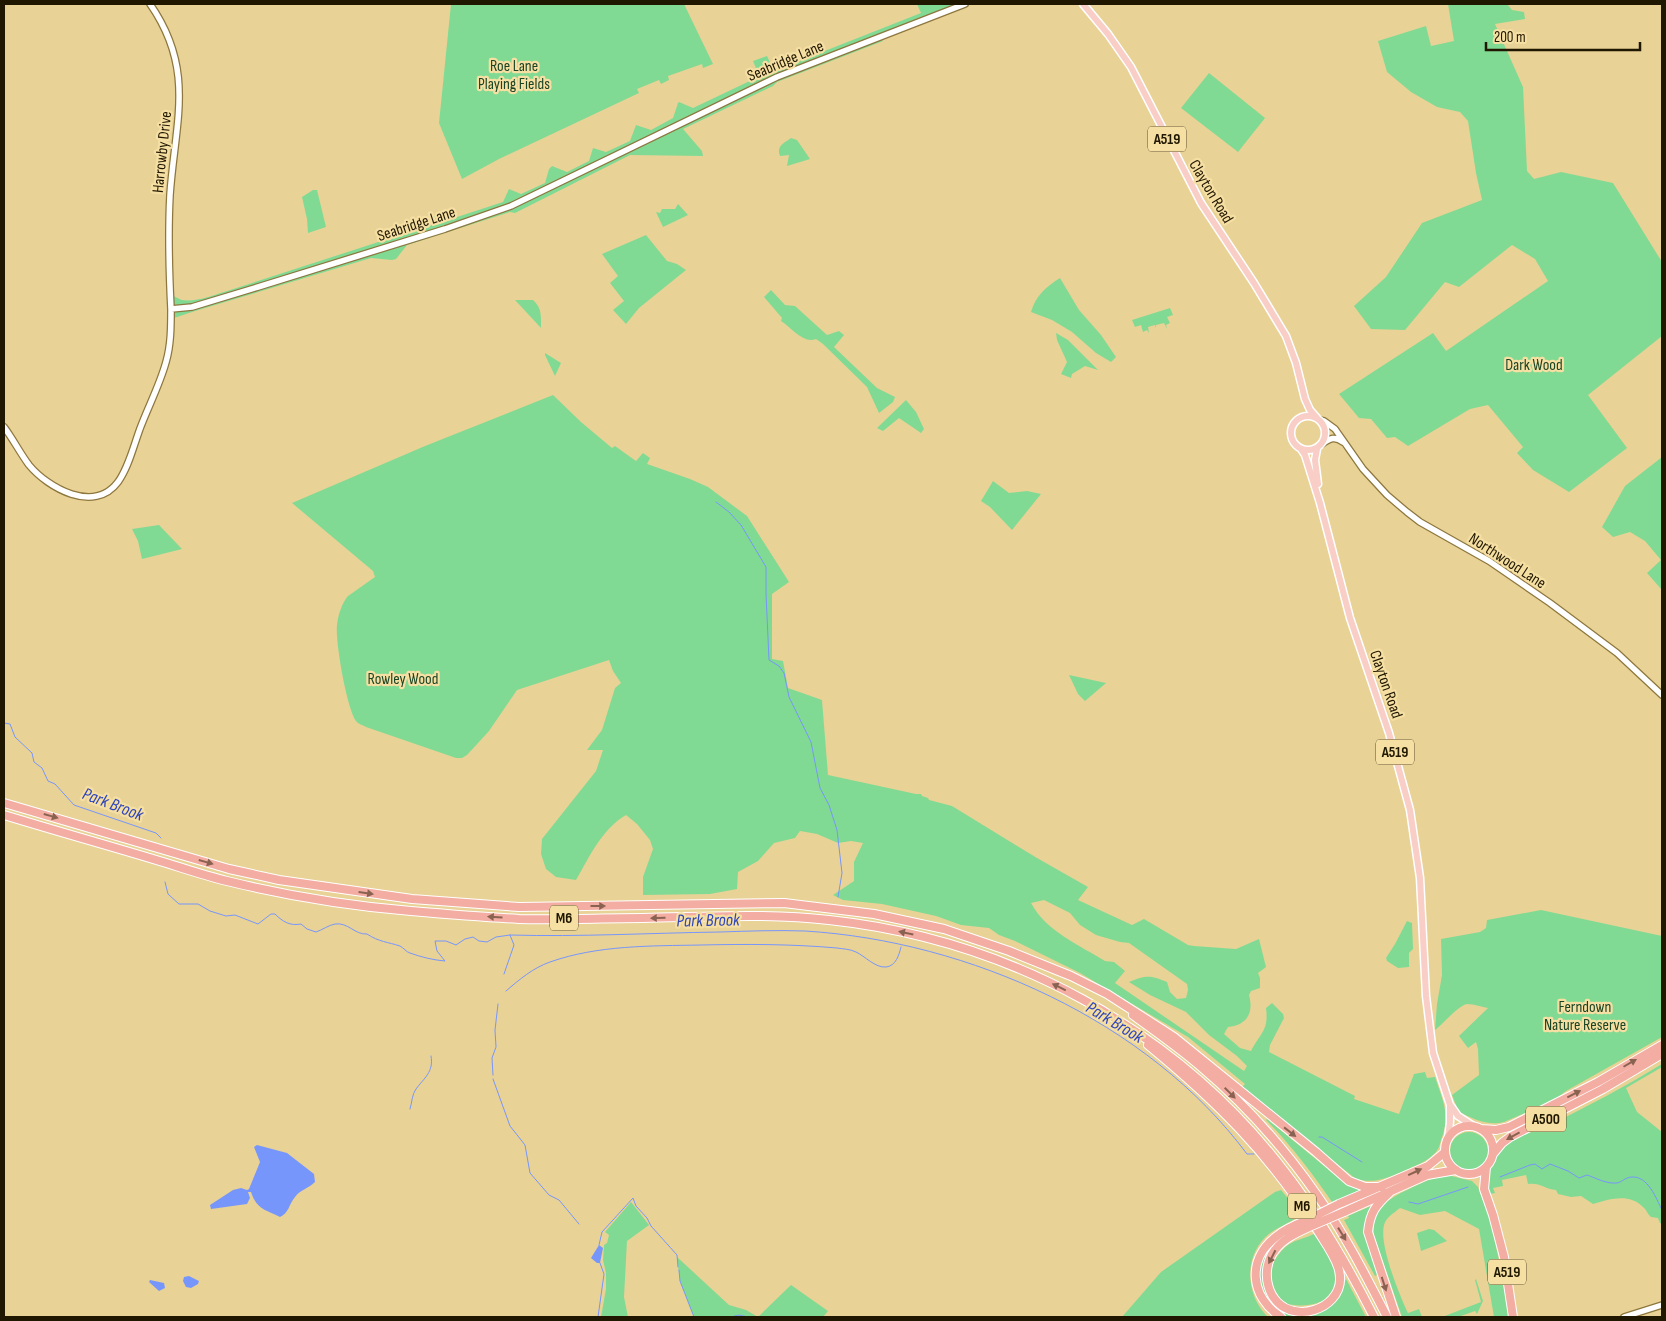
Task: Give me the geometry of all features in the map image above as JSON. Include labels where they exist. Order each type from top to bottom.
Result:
[{"type":"highway","name":"M6","points":[[4,803],[229,869],[340,890],[412,899],[519,907],[784,903],[848,910],[944,929],[990,944],[1090,985],[1155,1024],[1212,1067],[1316,1152],[1348,1182],[1365,1187],[1382,1187]]},
{"type":"highway","name":"M6","points":[[4,815],[227,881],[372,907],[520,919],[747,916],[827,919],[879,927],[962,947],[1026,970],[1117,1019],[1165,1052],[1218,1098],[1254,1134],[1312,1208],[1336,1246],[1374,1317]]},
{"type":"highway","name":"M6","points":[[1030,960],[1090,990],[1132,1014],[1201,1066],[1252,1116],[1293,1162],[1318,1196],[1346,1240],[1387,1317]]},
{"type":"highway","name":"M6","points":[[1117,1019],[1187,1078],[1250,1139],[1288,1185],[1333,1256],[1341,1278],[1336,1295],[1326,1305],[1309,1311],[1294,1311],[1281,1306],[1273,1297],[1268,1283],[1267,1268],[1271,1256],[1280,1244],[1307,1224],[1339,1204],[1428,1166],[1445,1152]]},
{"type":"highway","name":"A500","points":[[1478,1128],[1496,1130],[1509,1127],[1598,1082],[1662,1045]]},
{"type":"highway","name":"A500","points":[[1493,1154],[1510,1137],[1603,1089],[1662,1054]]},
{"type":"highway","points":[[1466,1126],[1478,1128],[1490,1140],[1493,1154],[1486,1167],[1478,1172],[1468,1174],[1456,1170],[1449,1164],[1445,1152],[1448,1138],[1458,1129],[1466,1126]]},
{"type":"highway","name":"A519","points":[[1486,1167],[1484,1189],[1504,1257],[1513,1317]]},
{"type":"highway","name":"M6","points":[[1281,1317],[1272,1312],[1260,1295],[1255,1273],[1262,1251],[1277,1236],[1344,1212],[1434,1173],[1456,1170]]},
{"type":"highway","name":"A519","points":[[1468,1174],[1484,1189]]},
{"type":"highway","name":"M6","points":[[1390,1192],[1375,1206],[1368,1232],[1396,1317]]},
{"type":"main road","name":"Clayton Road","points":[[1082,4],[1108,34],[1131,67],[1200,203],[1254,283],[1286,336],[1296,363],[1305,399],[1325,430],[1326,436],[1320,446],[1315,468],[1320,503]]},
{"type":"main road","name":"Clayton Road","points":[[1305,399],[1304,409],[1293,425],[1292,441],[1305,455],[1320,503],[1350,618],[1389,733],[1410,810],[1420,878],[1426,996],[1433,1052],[1450,1105]]},
{"type":"main road","points":[[1298,419],[1306,416],[1318,419]]},
{"type":"main road","points":[[1301,449],[1308,451],[1320,446]]},
{"type":"main road","name":"A519","points":[[1450,1105],[1458,1116],[1478,1128]]},
{"type":"main road","name":"A519","points":[[1448,1138],[1450,1105]]},
{"type":"street","name":"Harrowby Drive","points":[[150,4],[170,40],[179,73],[179,118],[172,171],[168,232],[172,309]]},
{"type":"street","name":"Seabridge Lane","points":[[172,309],[192,306],[248,290],[388,247],[511,206],[771,80],[965,4]]},
{"type":"street","points":[[4,427],[30,466],[41,477],[58,487],[78,497],[92,498],[100,496],[111,489],[122,474],[166,361],[172,309]]},
{"type":"street","name":"Northwood Lane","points":[[1318,419],[1335,428],[1363,470],[1407,512],[1420,522],[1489,561],[1550,603],[1617,653],[1662,695]]},
{"type":"street","points":[[1320,446],[1328,439],[1334,438],[1345,443]]},
{"type":"street","points":[[1624,1317],[1662,1305]]},
{"type":"green space","name":"Roe Lane Playing Fields","points":[[451,4],[684,4],[713,64],[703,68],[702,64],[668,76],[669,80],[661,84],[659,80],[637,89],[639,93],[499,159],[462,179],[439,123]]},
{"type":"green space","points":[[917,4],[951,4],[954,8],[880,37],[883,41],[777,82],[773,86],[683,129],[702,151],[703,156],[630,155],[515,213],[510,212],[407,245],[396,259],[371,258],[171,319],[171,296],[182,300],[209,297],[431,225],[434,216],[444,214],[454,218],[503,202],[509,189],[521,194],[545,183],[549,169],[552,166],[567,172],[589,161],[593,148],[606,152],[630,141],[636,125],[651,130],[673,118],[679,102],[693,108],[754,79],[758,73],[753,61],[767,56],[774,71],[921,13]]},
{"type":"green space","name":"Dark Wood","points":[[1448,4],[1507,4],[1512,10],[1524,12],[1525,19],[1495,24],[1523,87],[1527,171],[1534,179],[1561,172],[1613,183],[1662,262],[1662,336],[1588,395],[1627,448],[1569,492],[1533,470],[1517,453],[1523,447],[1488,405],[1470,409],[1408,446],[1395,437],[1387,438],[1371,419],[1359,418],[1339,394],[1433,333],[1446,351],[1548,281],[1535,259],[1512,245],[1459,287],[1445,282],[1405,330],[1371,329],[1354,306],[1386,277],[1422,223],[1482,200],[1468,121],[1460,112],[1437,107],[1411,92],[1387,72],[1378,41],[1426,26],[1431,46],[1454,41]]},
{"type":"green space","points":[[1209,73],[1265,118],[1238,152],[1181,108]]},
{"type":"green space","points":[[791,138],[797,140],[810,159],[787,166],[789,155],[780,156],[779,150],[781,145]]},
{"type":"green space","points":[[313,190],[317,190],[326,227],[308,233],[302,197]]},
{"type":"green space","points":[[678,204],[688,215],[663,227],[656,212],[660,213],[662,209],[675,209]]},
{"type":"green space","points":[[646,235],[667,261],[677,264],[686,270],[639,308],[626,324],[613,310],[624,301],[610,283],[618,276],[602,254]]},
{"type":"green space","points":[[1060,278],[1079,310],[1101,335],[1116,357],[1111,362],[1096,353],[1072,332],[1052,320],[1031,312],[1042,292]]},
{"type":"green space","points":[[771,290],[785,305],[795,306],[827,335],[839,331],[844,335],[834,347],[877,388],[895,397],[893,402],[879,413],[867,387],[823,344],[816,339],[811,340],[802,337],[781,321],[782,318],[764,297]]},
{"type":"green space","points":[[515,300],[533,300],[536,303],[540,312],[541,328]]},
{"type":"green space","points":[[1170,308],[1173,315],[1167,317],[1170,323],[1166,325],[1167,329],[1164,323],[1156,325],[1156,328],[1155,325],[1148,327],[1149,333],[1147,330],[1143,332],[1141,325],[1135,327],[1132,320]]},
{"type":"green space","points":[[1056,333],[1068,340],[1098,370],[1085,366],[1072,374],[1071,378],[1061,374],[1067,362],[1057,340]]},
{"type":"green space","points":[[545,353],[561,363],[555,376],[545,355]]},
{"type":"green space","name":"Rowley Wood","points":[[553,395],[612,448],[615,446],[636,461],[643,453],[650,458],[647,464],[708,487],[747,516],[789,582],[772,594],[772,659],[783,661],[788,688],[822,700],[828,775],[921,794],[929,800],[952,806],[1088,887],[1078,900],[1132,925],[1144,919],[1188,945],[1194,946],[1236,949],[1259,939],[1266,967],[1258,973],[1260,988],[1251,991],[1249,995],[1250,1013],[1248,1017],[1240,1024],[1228,1027],[1224,1034],[1240,1048],[1251,1051],[1265,1027],[1266,1008],[1272,1003],[1283,1014],[1284,1018],[1270,1045],[1269,1052],[1355,1096],[1354,1099],[1399,1114],[1414,1074],[1425,1072],[1427,1078],[1435,1077],[1446,1116],[1444,1131],[1437,1151],[1424,1162],[1386,1178],[1375,1181],[1356,1179],[1241,1088],[1245,1084],[1188,1037],[1080,973],[999,935],[989,928],[961,925],[936,916],[882,904],[843,900],[833,895],[854,881],[854,862],[863,843],[851,841],[838,843],[817,834],[800,831],[795,838],[774,843],[758,861],[738,872],[737,889],[710,894],[643,895],[643,877],[653,849],[650,840],[637,824],[626,815],[603,835],[576,880],[556,877],[546,869],[541,854],[542,839],[596,771],[603,750],[587,750],[602,730],[615,688],[621,683],[613,671],[609,660],[517,690],[489,731],[462,758],[456,758],[359,724],[349,703],[338,645],[338,617],[348,596],[375,577],[373,571],[292,503],[425,446]],"holes":[[[1044,900],[1070,913],[1080,925],[1096,935],[1129,943],[1187,984],[1186,998],[1177,999],[1170,992],[1167,982],[1152,977],[1140,978],[1129,982],[1150,995],[1186,1012],[1209,1035],[1247,1066],[1244,1071],[1115,983],[1125,971],[1114,962],[1105,961],[1054,929],[1037,913],[1031,903]]]},
{"type":"green space","points":[[906,400],[916,412],[924,429],[921,433],[899,418],[883,431],[877,428]]},
{"type":"green space","points":[[1662,457],[1662,590],[1647,573],[1661,560],[1645,541],[1630,532],[1613,537],[1602,527],[1625,486]]},
{"type":"green space","points":[[993,481],[1009,493],[1027,491],[1041,494],[1012,530],[990,507],[981,501]]},
{"type":"green space","points":[[159,525],[182,549],[142,559],[138,541],[132,529]]},
{"type":"green space","points":[[1069,675],[1106,683],[1085,701],[1078,694]]},
{"type":"green space","name":"Ferndown Nature Reserve","points":[[1541,910],[1662,936],[1662,1037],[1566,1091],[1553,1101],[1504,1122],[1493,1123],[1471,1118],[1458,1110],[1452,1095],[1479,1075],[1478,1049],[1476,1042],[1468,1048],[1459,1036],[1488,1008],[1470,1004],[1464,1005],[1435,1030],[1442,975],[1441,939],[1480,932],[1486,928],[1487,920]]},
{"type":"green space","points":[[1407,921],[1412,923],[1413,949],[1409,953],[1409,967],[1398,968],[1387,961],[1386,958]]},
{"type":"green space","points":[[1662,1064],[1662,1067],[1626,1088],[1637,1112],[1662,1132],[1662,1224],[1658,1218],[1651,1217],[1644,1208],[1632,1200],[1619,1198],[1593,1204],[1581,1196],[1571,1197],[1558,1194],[1556,1190],[1528,1184],[1526,1175],[1502,1180],[1503,1186],[1493,1188],[1495,1193],[1490,1194],[1488,1181],[1490,1168],[1496,1156],[1510,1142],[1578,1111]]},
{"type":"green space","points":[[1267,1119],[1346,1184],[1364,1190],[1339,1202],[1337,1200],[1332,1202],[1317,1180]]},
{"type":"green space","points":[[1469,1132],[1476,1133],[1482,1138],[1487,1144],[1487,1158],[1482,1164],[1476,1169],[1469,1170],[1462,1169],[1456,1164],[1451,1158],[1450,1151],[1451,1144],[1456,1138],[1462,1133]]},
{"type":"green space","points":[[1447,1175],[1472,1181],[1478,1187],[1490,1219],[1509,1317],[1494,1317],[1479,1229],[1445,1211],[1420,1215],[1400,1208],[1390,1215],[1385,1222],[1384,1245],[1395,1282],[1408,1313],[1419,1309],[1422,1317],[1402,1317],[1374,1235],[1376,1217],[1379,1210],[1390,1199],[1426,1181]]},
{"type":"green space","points":[[1281,1190],[1299,1212],[1298,1217],[1270,1233],[1261,1242],[1251,1263],[1251,1286],[1260,1308],[1268,1317],[1122,1317],[1161,1272],[1275,1192]]},
{"type":"green space","points":[[631,1202],[649,1225],[627,1241],[624,1297],[628,1317],[601,1317],[606,1289],[606,1273],[603,1260],[604,1245],[607,1243],[609,1235],[605,1232]]},
{"type":"green space","points":[[1371,1206],[1366,1224],[1366,1232],[1369,1248],[1379,1274],[1375,1276],[1344,1220],[1349,1218],[1348,1216]]},
{"type":"green space","points":[[1306,1224],[1267,1258],[1263,1276],[1267,1290],[1277,1299],[1291,1304],[1307,1305],[1323,1301],[1337,1292],[1346,1279],[1366,1317],[1288,1317],[1271,1305],[1265,1297],[1259,1279],[1262,1259],[1276,1241]]},
{"type":"green space","points":[[1429,1229],[1434,1230],[1447,1241],[1421,1251],[1417,1233]]},
{"type":"green space","points":[[1316,1233],[1336,1268],[1336,1288],[1329,1298],[1318,1304],[1306,1307],[1292,1305],[1281,1300],[1273,1289],[1272,1266],[1279,1254],[1288,1245]]},
{"type":"green space","points":[[677,1257],[729,1305],[746,1310],[758,1317],[694,1317],[680,1281]]},
{"type":"green space","points":[[1476,1279],[1483,1301],[1477,1314],[1475,1311],[1458,1317],[1442,1317],[1481,1302]]},
{"type":"green space","points":[[791,1285],[828,1311],[823,1317],[758,1317]]},
{"type":"water","points":[[257,1145],[287,1153],[314,1174],[315,1182],[297,1195],[287,1211],[280,1217],[259,1206],[251,1192],[248,1192],[250,1198],[247,1204],[211,1209],[210,1205],[233,1190],[249,1189],[260,1162],[254,1147]]},
{"type":"water","points":[[599,1245],[603,1248],[600,1263],[597,1263],[591,1258]]},
{"type":"water","points":[[189,1276],[199,1281],[198,1284],[191,1288],[186,1287],[183,1281],[184,1277]]},
{"type":"water","points":[[150,1280],[164,1283],[165,1288],[159,1291],[149,1282]]},
{"type":"waterway","points":[[716,502],[741,525],[766,567],[769,660],[779,666],[784,673],[789,697],[811,742],[820,788],[829,805],[837,830],[842,873],[838,897]]},
{"type":"waterway","name":"Park Brook","points":[[4,723],[10,724],[15,737],[32,753],[34,762],[42,768],[48,781],[55,784],[74,805],[156,833],[161,838]]},
{"type":"waterway","name":"Park Brook","points":[[165,882],[168,894],[179,904],[198,904],[210,911],[226,916],[235,915],[258,924],[271,914],[275,914],[287,923],[301,924],[307,929],[316,932],[340,924],[359,933],[400,946],[407,952],[445,961],[437,951],[435,941],[446,941],[456,945],[465,939],[473,937],[479,941],[487,942],[496,937],[510,935],[805,931],[867,938],[929,951],[991,971],[1050,996],[1107,1028],[1159,1064],[1206,1107],[1247,1154],[1254,1154]]},
{"type":"waterway","points":[[504,974],[514,945],[510,935]]},
{"type":"waterway","points":[[506,991],[527,974],[544,964],[568,956],[606,949],[644,946],[718,945],[837,948],[851,950],[878,966],[886,967],[895,962],[901,947]]},
{"type":"waterway","points":[[493,1075],[492,1058],[496,1047],[495,1030],[498,1004]]},
{"type":"waterway","points":[[410,1109],[415,1091],[430,1071],[431,1056]]},
{"type":"waterway","points":[[493,1079],[510,1126],[525,1145],[530,1173],[549,1195],[559,1200],[579,1224]]},
{"type":"waterway","name":"Park Brook","points":[[1319,1137],[1322,1137],[1362,1162]]},
{"type":"waterway","name":"Park Brook","points":[[1500,1177],[1530,1165],[1535,1164],[1542,1169],[1550,1164],[1568,1171],[1579,1178],[1587,1175],[1613,1183],[1630,1177],[1638,1178],[1643,1180],[1651,1189],[1662,1210]]},
{"type":"waterway","name":"Park Brook","points":[[1409,1202],[1418,1204],[1468,1187]]},
{"type":"waterway","points":[[599,1245],[602,1232],[633,1198],[636,1206],[647,1218],[651,1226],[677,1255],[678,1267]]},
{"type":"waterway","points":[[598,1317],[604,1274],[600,1263]]},
{"type":"waterway","points":[[679,1270],[680,1281],[694,1317]]},
{"type":"waterway","points":[[731,1317],[739,1315],[748,1317]]}]
